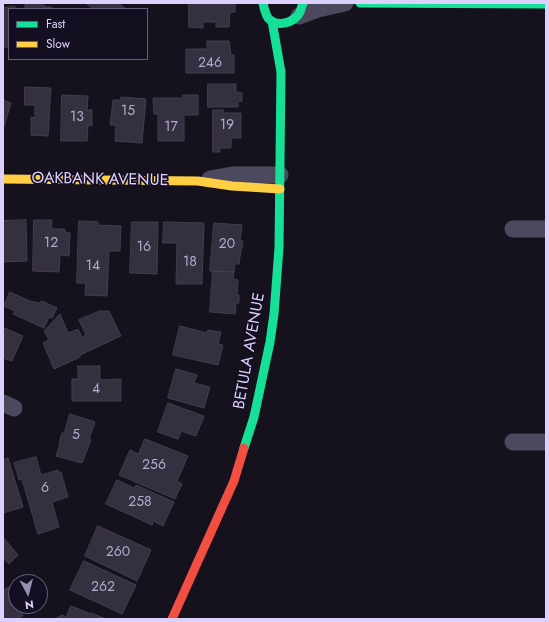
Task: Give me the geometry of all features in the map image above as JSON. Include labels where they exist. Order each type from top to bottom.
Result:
[{"type":"street","name":"BETULA AVENUE","points":[[172,619],[234,481],[254,417],[263,381],[274,314],[279,248],[281,72],[272,21],[264,12],[263,3]]},
{"type":"street","points":[[272,21],[283,24],[318,9],[345,3]]},
{"type":"street","points":[[360,3],[546,4]]},
{"type":"street","name":"BETULA AVENUE","points":[[281,72],[286,50]]},
{"type":"street","name":"OAKBANK AVENUE","points":[[3,178],[198,181],[232,175],[280,182]]},
{"type":"street","points":[[513,229],[546,229]]},
{"type":"street","points":[[513,442],[546,442]]},
{"type":"building","points":[[118,3],[125,8],[92,8],[87,4]]},
{"type":"building","points":[[189,3],[235,3],[235,12],[230,12],[229,27],[216,27],[216,22],[203,22],[203,28],[189,27]]},
{"type":"building","points":[[44,4],[44,7],[52,8],[25,8],[25,5]]},
{"type":"building","points":[[15,7],[8,8],[8,47],[3,48],[3,8]]},
{"type":"building","points":[[207,41],[229,41],[231,55],[234,55],[234,73],[186,73],[186,49],[207,49]]},
{"type":"building","points":[[208,84],[236,84],[236,92],[242,93],[242,101],[238,102],[238,107],[208,107]]},
{"type":"building","points":[[25,87],[51,88],[48,136],[31,135],[31,117],[35,118],[35,105],[25,105]]},
{"type":"building","points":[[62,95],[88,96],[87,110],[92,110],[92,126],[88,125],[87,141],[61,141]]},
{"type":"building","points":[[183,95],[198,95],[198,115],[184,115],[184,141],[158,141],[158,114],[154,114],[153,98],[183,98]]},
{"type":"building","points":[[121,97],[146,99],[142,143],[115,141],[116,125],[110,125],[113,100],[121,100]]},
{"type":"building","points":[[3,100],[11,103],[3,130]]},
{"type":"building","points":[[213,110],[224,110],[223,113],[241,113],[241,138],[231,138],[231,148],[220,148],[220,152],[213,152]]},
{"type":"building","points":[[26,220],[27,261],[3,262],[3,221]]},
{"type":"building","points":[[34,220],[52,220],[51,229],[65,229],[65,232],[70,233],[69,256],[60,255],[59,272],[33,271]]},
{"type":"building","points":[[79,221],[98,222],[98,225],[121,226],[120,251],[109,251],[107,296],[85,295],[86,283],[77,283]]},
{"type":"building","points":[[132,222],[158,222],[157,274],[130,273]]},
{"type":"building","points":[[164,222],[204,223],[202,284],[176,284],[177,243],[163,243]]},
{"type":"building","points":[[214,223],[242,225],[240,241],[243,241],[242,249],[239,264],[235,264],[234,272],[210,271]]},
{"type":"building","points":[[213,271],[234,272],[233,279],[238,280],[237,295],[239,295],[239,303],[236,303],[235,314],[210,312]]},
{"type":"building","points":[[10,292],[30,301],[39,303],[42,301],[57,308],[52,318],[49,317],[44,328],[13,314],[15,311],[4,306]]},
{"type":"building","points":[[100,311],[109,311],[121,336],[54,369],[43,343],[49,340],[44,331],[60,314],[68,333],[78,329],[82,337],[86,335],[79,320]]},
{"type":"building","points":[[180,326],[207,333],[208,330],[221,332],[218,344],[223,345],[218,365],[173,355]]},
{"type":"building","points":[[4,328],[23,336],[12,361],[3,358]]},
{"type":"building","points":[[78,366],[100,366],[100,380],[121,379],[121,401],[72,401],[72,379],[78,379]]},
{"type":"building","points":[[176,369],[197,375],[194,383],[210,387],[204,408],[168,398]]},
{"type":"building","points":[[168,403],[204,416],[196,436],[181,431],[178,439],[158,432]]},
{"type":"building","points":[[70,414],[95,422],[89,439],[91,440],[82,463],[56,456],[62,433],[64,433]]},
{"type":"building","points":[[145,439],[188,456],[177,481],[182,484],[175,499],[119,475],[130,450],[138,454]]},
{"type":"building","points":[[36,457],[41,475],[58,470],[59,473],[61,472],[68,497],[52,502],[59,527],[38,534],[22,479],[19,480],[14,463]]},
{"type":"building","points":[[8,458],[23,507],[3,513],[3,460]]},
{"type":"building","points":[[117,480],[134,488],[136,485],[174,502],[163,526],[153,521],[152,525],[106,504]]},
{"type":"building","points":[[98,526],[151,550],[137,581],[85,556]]},
{"type":"building","points":[[3,537],[18,555],[9,564],[3,558]]},
{"type":"building","points":[[84,561],[136,585],[122,614],[70,590]]},
{"type":"building","points":[[8,588],[8,614],[22,614],[23,616],[16,619],[3,619],[3,590]]},
{"type":"building","points":[[71,606],[106,619],[55,619],[62,615],[66,617]]},
{"type":"traffic: fast","points":[[263,3],[268,18],[276,23],[285,23],[294,19],[300,12],[303,3]]},
{"type":"traffic: fast","points":[[360,3],[546,4]]},
{"type":"traffic: fast","points":[[244,448],[254,417],[270,342],[274,314],[279,248],[281,72],[272,21]]},
{"type":"traffic: slow","points":[[3,179],[198,181],[232,186],[280,189]]},
{"type":"traffic: jam","points":[[172,619],[234,481],[244,448]]}]
